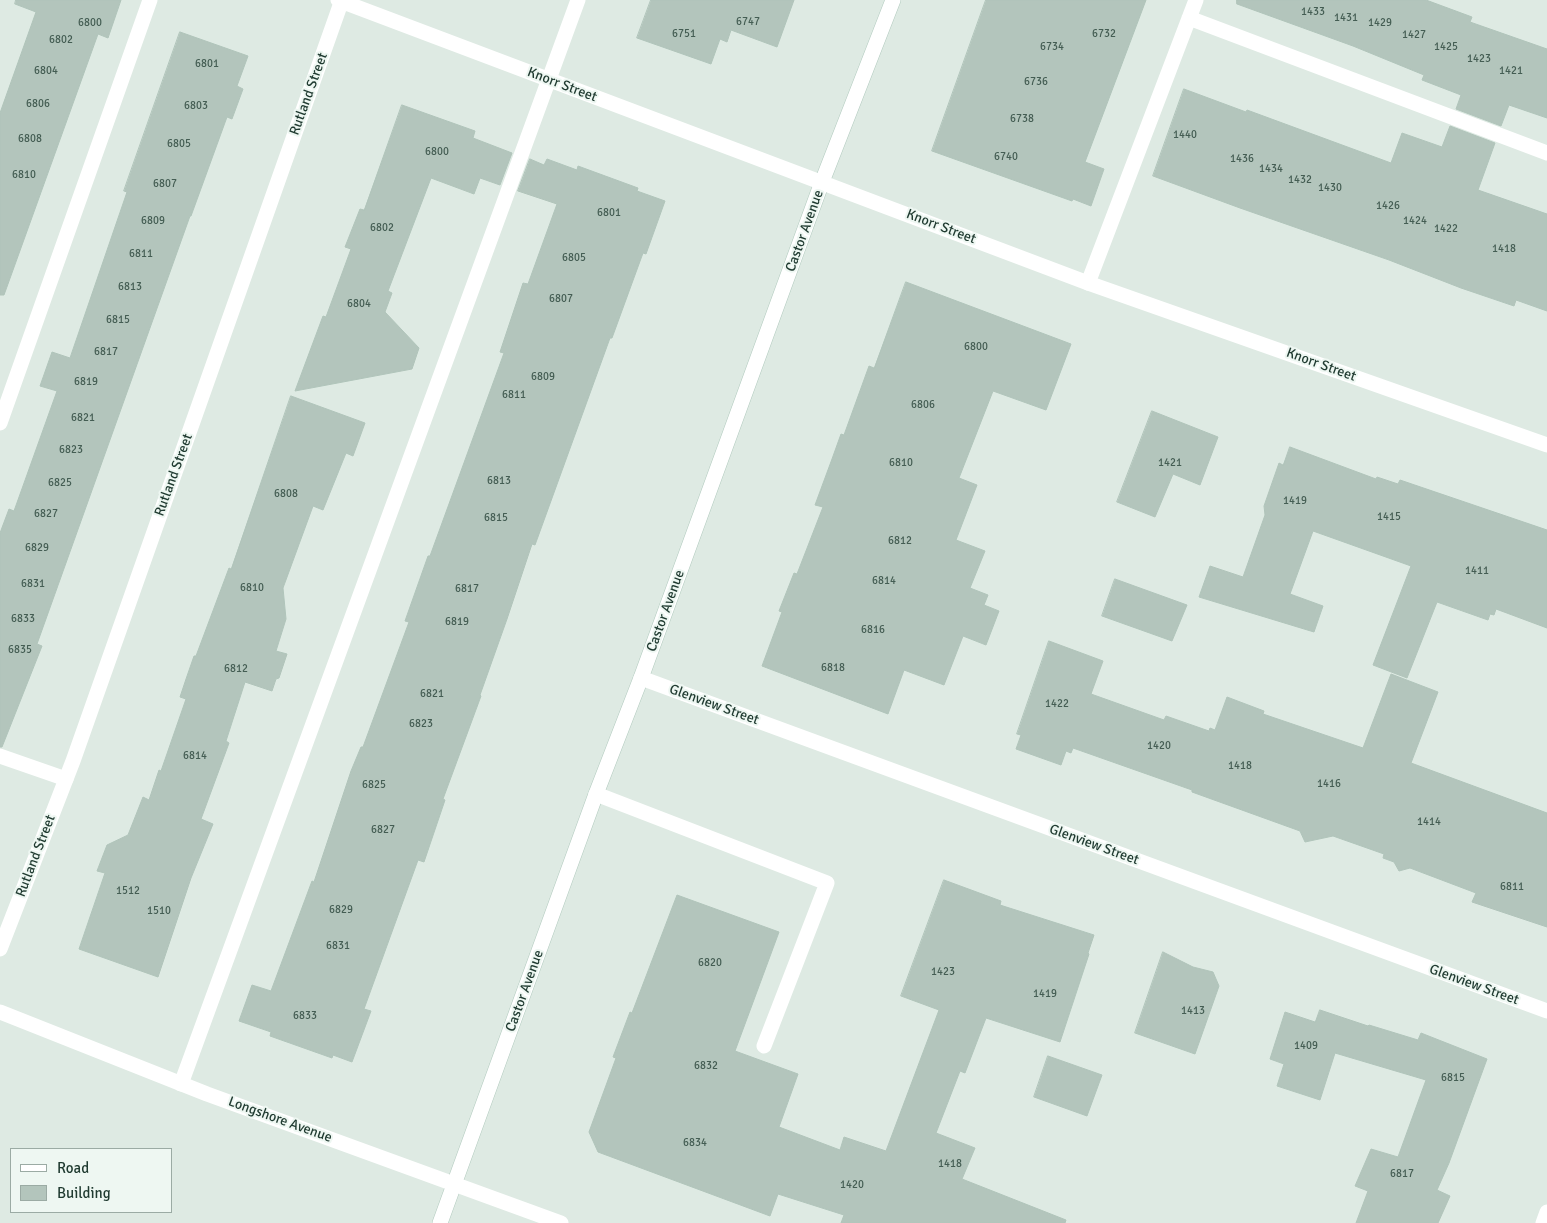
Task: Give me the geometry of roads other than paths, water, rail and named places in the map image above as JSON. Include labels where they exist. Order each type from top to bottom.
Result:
[{"type":"street","points":[[0,423],[150,0]]},
{"type":"street","name":"Knorr Street","points":[[340,0],[1088,283],[1547,445]]},
{"type":"street","name":"Rutland Street","points":[[0,949],[66,778],[340,0]]},
{"type":"street","points":[[181,1084],[578,0]]},
{"type":"street","name":"Castor Avenue","points":[[440,1223],[822,182],[893,0]]},
{"type":"street","points":[[1088,283],[1196,0]]},
{"type":"street","points":[[1189,18],[1547,153]]},
{"type":"street","name":"Glenview Street","points":[[641,678],[1547,1012]]},
{"type":"street","points":[[0,756],[66,778]]},
{"type":"street","points":[[596,794],[827,883],[764,1046]]},
{"type":"street","name":"Longshore Avenue","points":[[0,1012],[181,1084],[561,1223]]},
{"type":"street","points":[[1543,1223],[1547,1212]]}]
